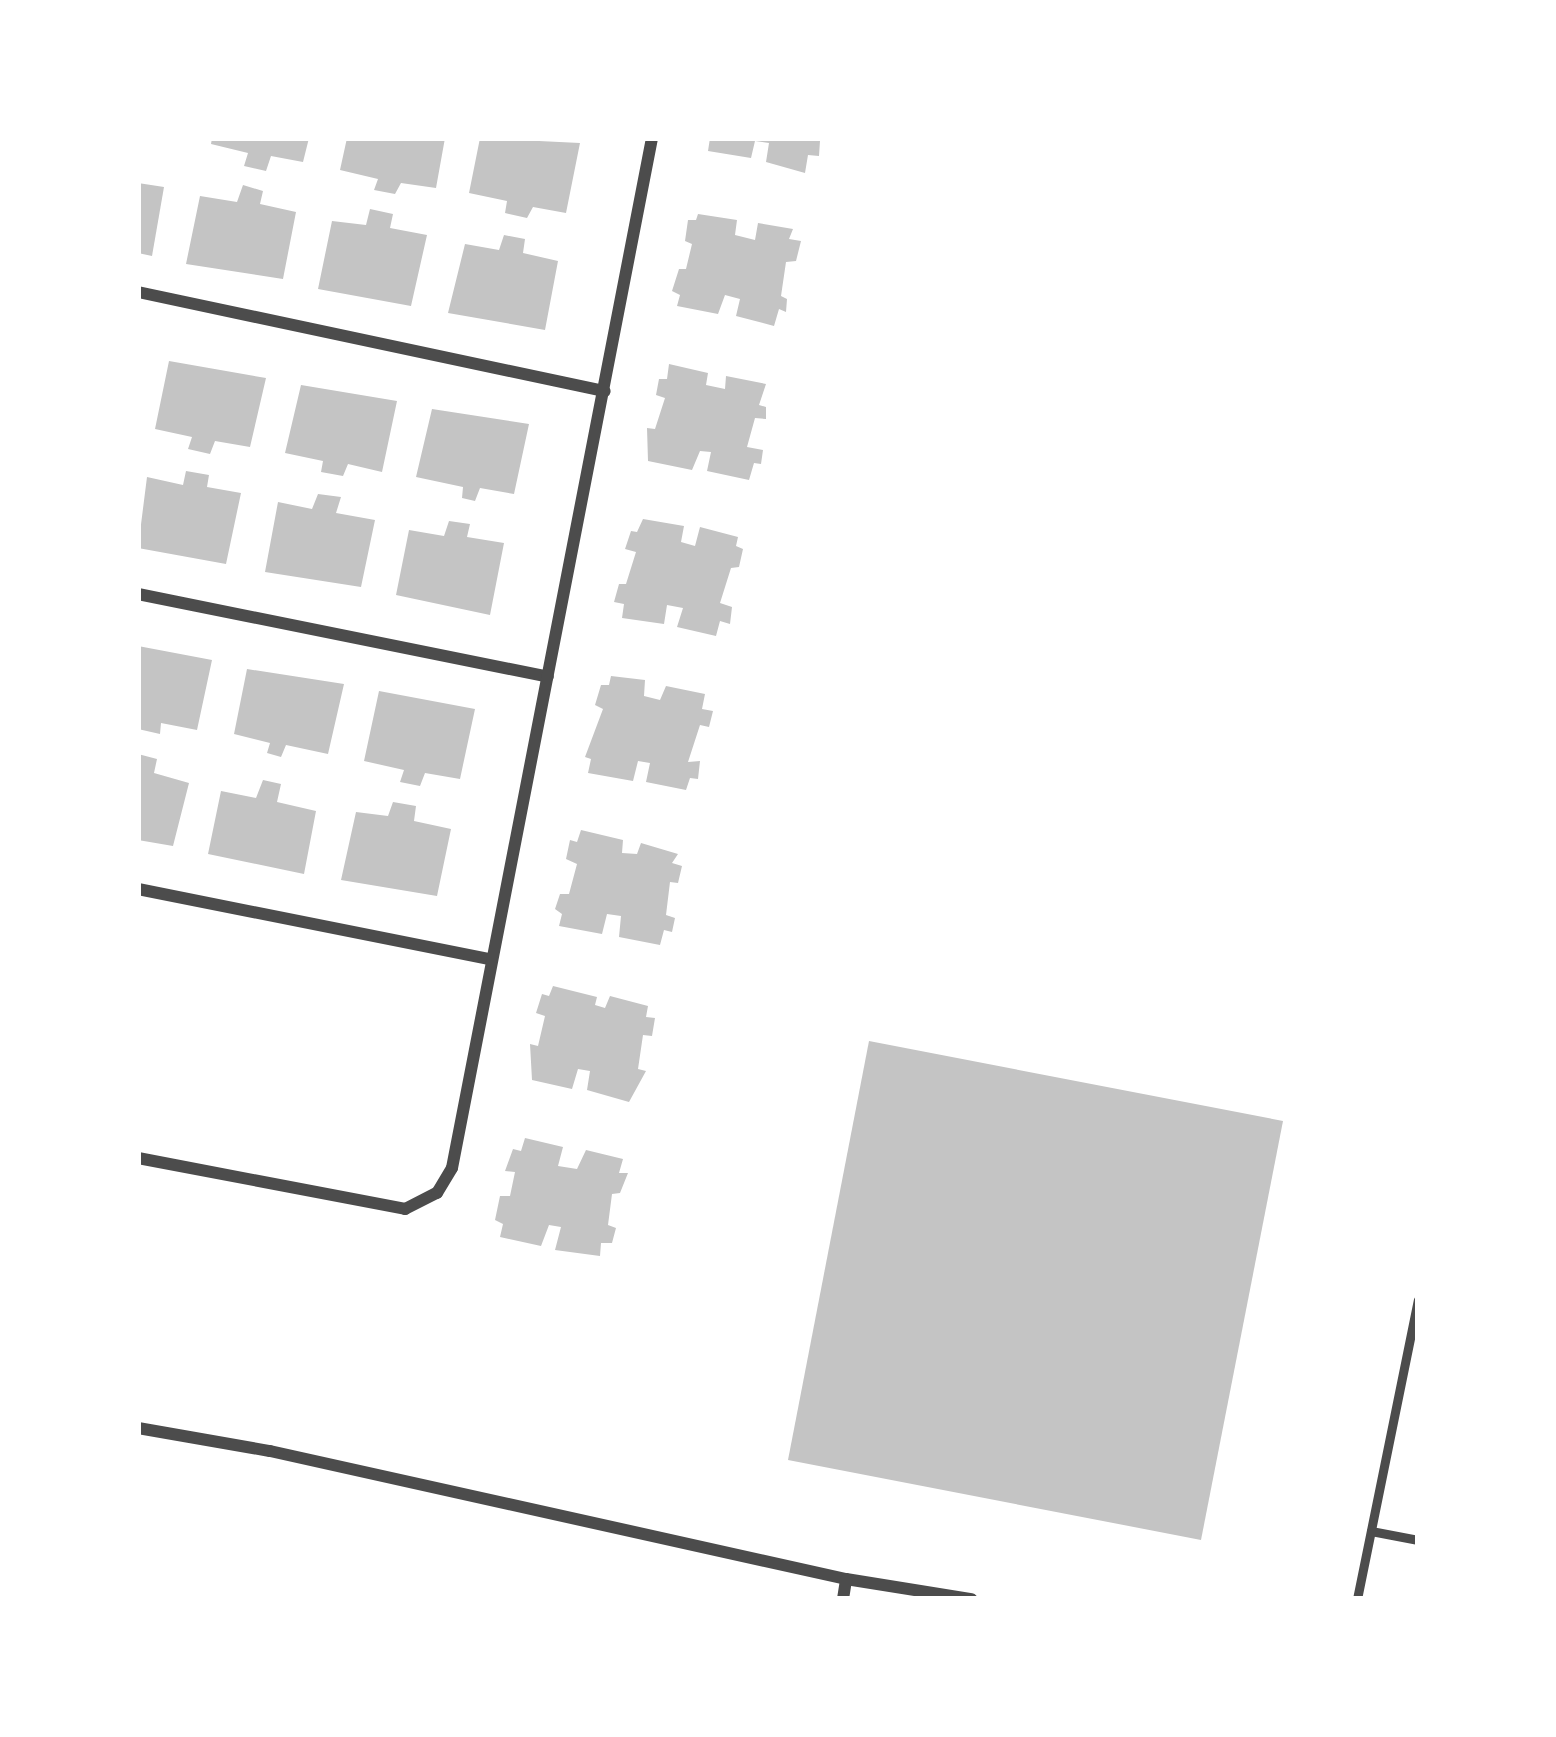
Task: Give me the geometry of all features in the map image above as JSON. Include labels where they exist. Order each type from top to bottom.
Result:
[{"type":"street","points":[[138,1158],[405,1209],[437,1193],[452,1168],[652,138]]},
{"type":"street","points":[[138,292],[604,391]]},
{"type":"street","points":[[138,594],[548,677]]},
{"type":"street","points":[[138,889],[492,960]]},
{"type":"street","points":[[138,1428],[269,1451],[847,1579],[971,1599]]},
{"type":"street","points":[[842,1599],[847,1579]]},
{"type":"lane","points":[[1357,1599],[1418,1300]]},
{"type":"lane","points":[[1370,1531],[1418,1540]]},
{"type":"building","points":[[212,138],[309,138],[303,162],[271,156],[266,171],[244,166],[248,153],[211,144]]},
{"type":"building","points":[[347,138],[445,138],[436,188],[401,183],[395,194],[374,190],[378,179],[340,170]]},
{"type":"building","points":[[480,138],[580,143],[566,213],[533,207],[527,218],[505,213],[507,201],[469,193]]},
{"type":"building","points":[[710,138],[809,138],[820,141],[819,156],[808,155],[805,173],[766,162],[769,143],[755,141],[751,158],[708,151]]},
{"type":"building","points":[[138,183],[164,187],[152,256],[138,253]]},
{"type":"building","points":[[243,185],[263,191],[260,204],[296,212],[283,279],[186,264],[200,196],[237,202]]},
{"type":"building","points":[[370,209],[393,214],[390,228],[427,235],[411,306],[318,289],[332,221],[366,225]]},
{"type":"building","points":[[698,214],[737,220],[735,235],[755,240],[758,223],[793,229],[789,239],[801,241],[796,261],[786,262],[781,296],[787,299],[786,312],[779,309],[774,326],[736,316],[740,299],[725,295],[718,314],[677,306],[680,295],[672,291],[679,269],[686,269],[692,244],[685,241],[688,220],[696,220]]},
{"type":"building","points":[[504,235],[525,239],[523,253],[558,261],[545,330],[448,313],[465,244],[499,250]]},
{"type":"building","points":[[169,361],[266,378],[250,447],[215,441],[210,454],[188,449],[192,437],[155,429]]},
{"type":"building","points":[[669,364],[708,373],[706,385],[725,389],[726,376],[766,384],[759,405],[766,407],[766,419],[755,418],[747,447],[763,450],[761,464],[754,463],[749,480],[707,471],[711,452],[700,451],[692,470],[648,461],[647,428],[655,429],[665,398],[656,395],[659,379],[667,379]]},
{"type":"building","points":[[301,385],[397,401],[382,472],[348,464],[343,476],[321,472],[323,461],[285,453]]},
{"type":"building","points":[[432,409],[529,424],[514,494],[480,488],[475,501],[462,498],[463,487],[416,477]]},
{"type":"building","points":[[186,471],[209,475],[207,487],[241,493],[226,564],[138,548],[147,477],[183,485]]},
{"type":"building","points":[[318,494],[341,497],[336,513],[375,520],[361,587],[265,572],[278,502],[312,509]]},
{"type":"building","points":[[643,519],[684,526],[681,542],[695,546],[700,527],[738,537],[736,546],[743,549],[739,567],[731,568],[720,603],[732,607],[730,624],[720,621],[716,636],[677,627],[683,608],[667,605],[664,624],[622,618],[624,604],[614,602],[619,584],[626,584],[636,552],[625,549],[631,531],[637,532]]},
{"type":"building","points":[[449,521],[470,524],[467,537],[504,543],[490,615],[396,595],[409,530],[444,536]]},
{"type":"building","points":[[138,646],[212,660],[197,730],[161,723],[160,734],[138,729]]},
{"type":"building","points":[[247,669],[344,684],[328,754],[286,745],[281,757],[267,753],[270,743],[234,734]]},
{"type":"building","points":[[611,676],[645,680],[644,696],[660,700],[666,686],[705,694],[702,709],[713,711],[709,727],[700,725],[688,762],[700,761],[698,779],[690,778],[686,790],[646,782],[650,763],[638,761],[633,781],[588,773],[591,759],[585,757],[603,709],[595,705],[601,685],[609,685]]},
{"type":"building","points":[[379,691],[475,709],[460,779],[425,773],[420,786],[400,782],[404,770],[364,761]]},
{"type":"building","points":[[138,754],[157,759],[154,773],[189,783],[173,846],[138,840]]},
{"type":"building","points":[[263,780],[281,784],[277,802],[316,811],[304,874],[208,854],[221,791],[256,798]]},
{"type":"building","points":[[393,802],[416,806],[414,821],[451,829],[437,896],[341,880],[356,812],[388,816]]},
{"type":"building","points":[[581,830],[623,840],[622,853],[637,854],[641,843],[678,854],[672,863],[682,866],[678,883],[670,882],[666,915],[675,918],[672,932],[664,930],[660,945],[619,937],[621,916],[607,914],[602,934],[559,926],[562,914],[555,909],[560,894],[569,894],[577,864],[566,859],[570,840],[577,842]]},
{"type":"building","points":[[553,986],[597,997],[595,1005],[605,1008],[610,996],[648,1006],[646,1017],[655,1018],[652,1036],[643,1035],[638,1069],[646,1071],[629,1102],[587,1090],[590,1071],[578,1069],[572,1089],[532,1080],[530,1044],[538,1046],[545,1016],[536,1013],[542,994],[549,996]]},
{"type":"building","points":[[869,1041],[1283,1121],[1201,1540],[788,1460]]},
{"type":"building","points":[[525,1138],[563,1147],[558,1166],[577,1169],[586,1150],[623,1159],[619,1173],[628,1173],[620,1193],[612,1194],[608,1225],[616,1228],[612,1243],[601,1243],[600,1256],[555,1250],[561,1227],[549,1225],[541,1246],[500,1237],[503,1224],[495,1220],[500,1196],[510,1196],[515,1172],[505,1171],[513,1149],[521,1151]]}]
